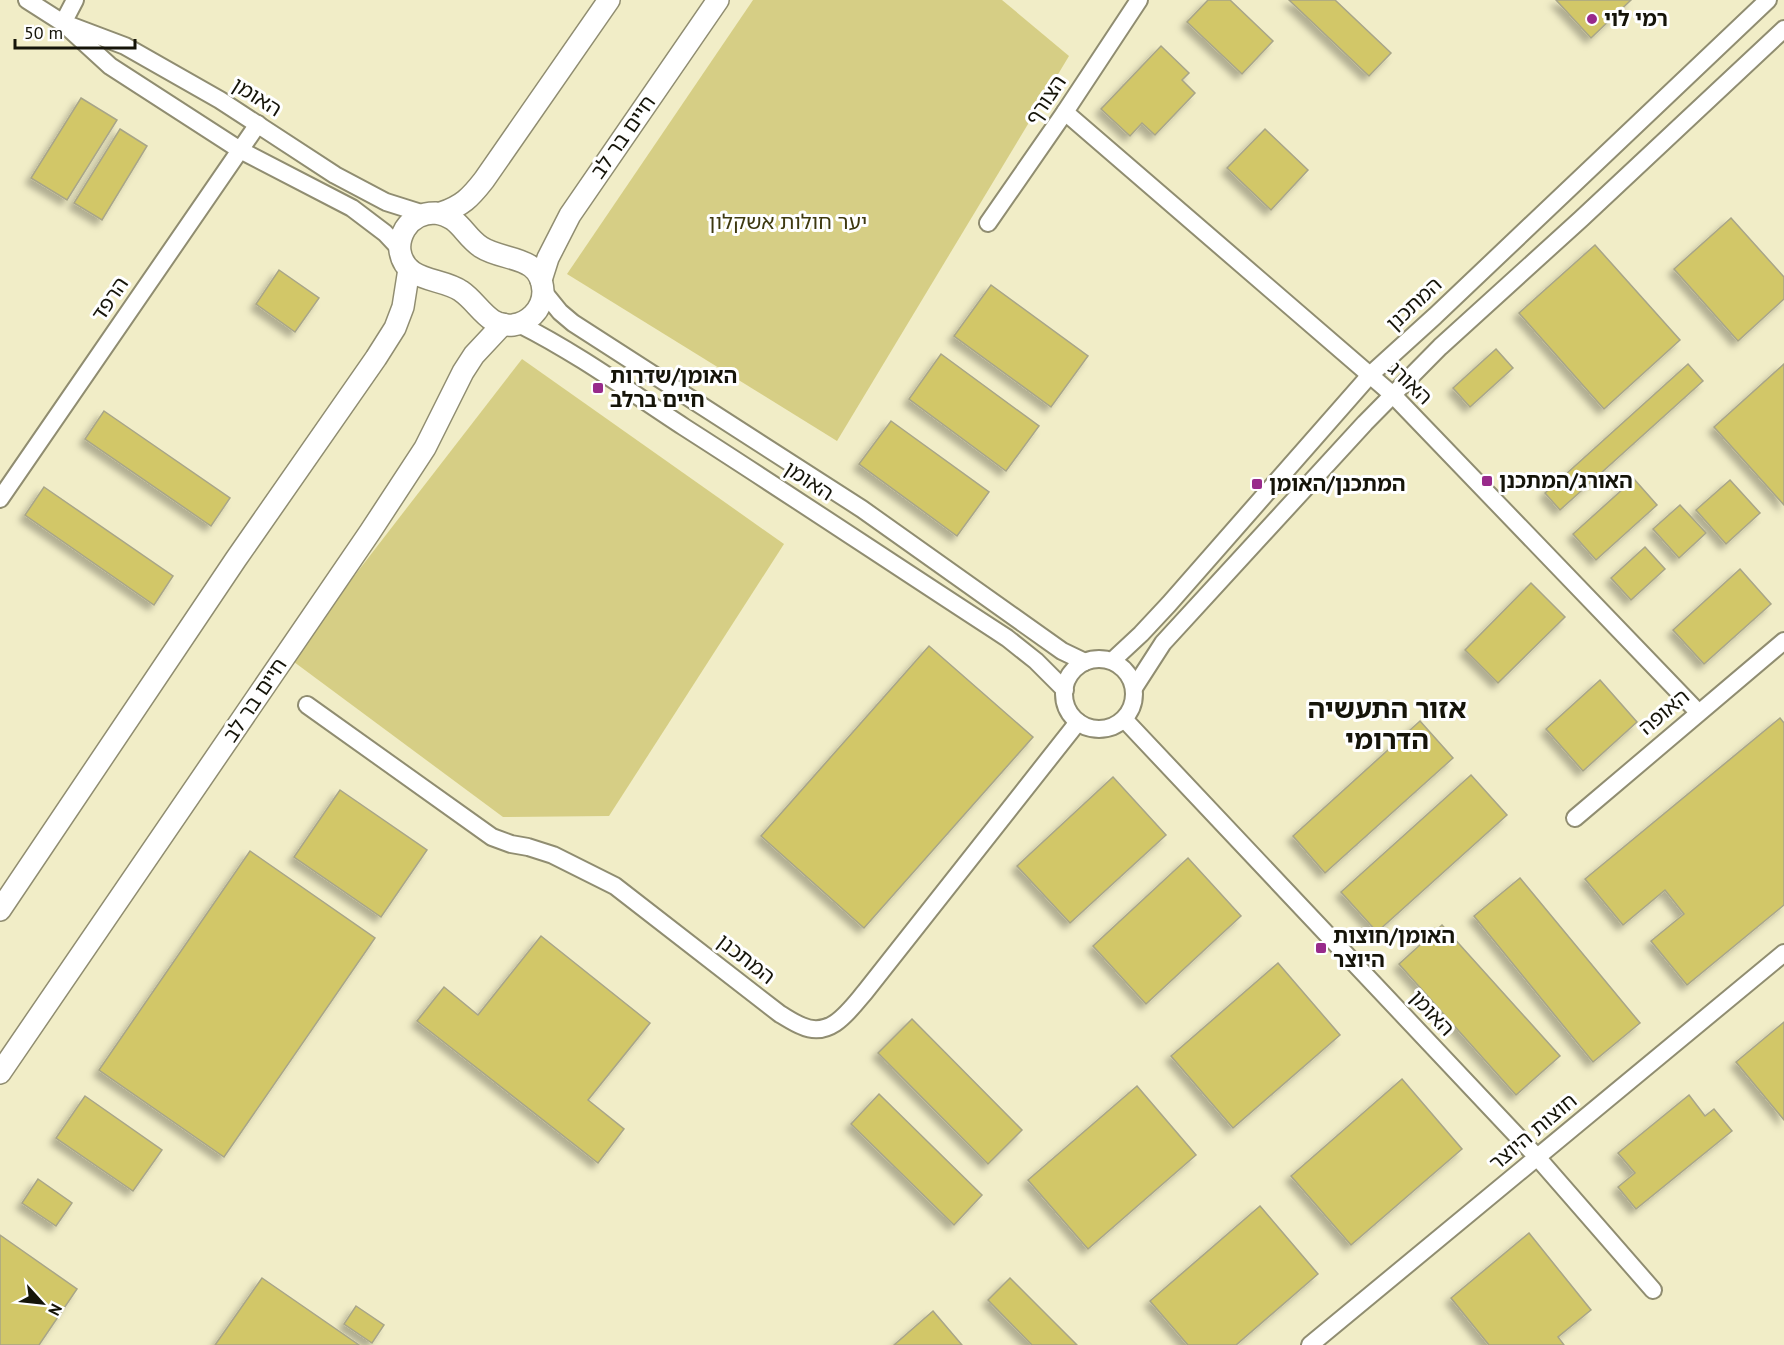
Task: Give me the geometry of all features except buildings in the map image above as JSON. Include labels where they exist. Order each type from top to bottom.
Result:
[{"type":"main road","points":[[511,324],[488,318],[463,292],[446,284],[422,278],[409,269],[400,249],[401,238],[414,219],[456,208],[470,198],[609,0]]},
{"type":"main road","name":"חיים בר לב","points":[[0,1072],[370,532],[425,448],[463,372],[474,355],[511,324],[526,321],[537,311],[543,298],[542,285],[548,258],[570,214],[718,0]]},
{"type":"main road","points":[[432,214],[456,221],[468,236],[483,248],[527,263],[535,270],[542,285]]},
{"type":"main road","points":[[0,910],[236,559],[376,358],[404,307],[409,269]]},
{"type":"street","name":"האומן","points":[[27,0],[63,23],[110,66],[240,150],[352,208],[386,233],[400,249]]},
{"type":"street","points":[[63,23],[75,0]]},
{"type":"street","name":"הצורף","points":[[988,223],[1139,0]]},
{"type":"street","name":"המתכנן","points":[[1112,661],[1141,634],[1370,375],[1768,0]]},
{"type":"street","name":"האומן","points":[[63,23],[124,46],[172,72],[258,124],[335,175],[386,202],[432,214]]},
{"type":"street","points":[[1134,688],[1163,643],[1349,440],[1440,347],[1784,29]]},
{"type":"street","name":"האורג","points":[[1065,112],[1393,396],[1698,712]]},
{"type":"street","name":"הרפד","points":[[0,499],[258,124]]},
{"type":"street","name":"האומן","points":[[542,285],[560,312],[573,323],[862,509],[1062,651],[1085,662]]},
{"type":"street","name":"האומן","points":[[511,324],[558,344],[788,493],[1007,639],[1036,661],[1065,690]]},
{"type":"street","name":"האופה","points":[[1575,818],[1784,641]]},
{"type":"street","points":[[1103,659],[1112,661],[1126,672],[1134,688],[1134,699],[1131,710],[1124,719],[1116,725],[1096,729],[1078,722],[1070,713],[1065,702],[1065,690],[1071,673],[1085,662],[1103,659]]},
{"type":"street","name":"המתכנן","points":[[307,705],[492,837],[553,855],[615,886],[780,1014],[804,1028],[824,1029],[842,1020],[1078,722]]},
{"type":"street","name":"האומן","points":[[1124,719],[1537,1157],[1653,1290]]},
{"type":"street","name":"חוצות היוצר","points":[[1310,1345],[1784,953]]},
{"type":"shaded area","points":[[0,0],[1784,0],[1784,1345],[0,1345]]},
{"type":"green space","name":"יער חולות אשקלון","points":[[753,0],[1002,0],[1069,56],[837,441],[567,274]]},
{"type":"green space","points":[[522,359],[784,544],[609,816],[503,817],[290,659]]},
{"type":"place","name":"רמי לוי","points":[[1592,19]]},
{"type":"place","name":"האומן/שדרות חיים ברלב","points":[[598,388]]},
{"type":"place","name":"האורג/המתכנן","points":[[1487,481]]},
{"type":"place","name":"המתכנן/האומן","points":[[1257,484]]},
{"type":"place","name":"האומן/חוצות היוצר","points":[[1321,948]]},
{"type":"district","name":"אזור התעשיה הדרומי","points":[[1387,724]]}]
